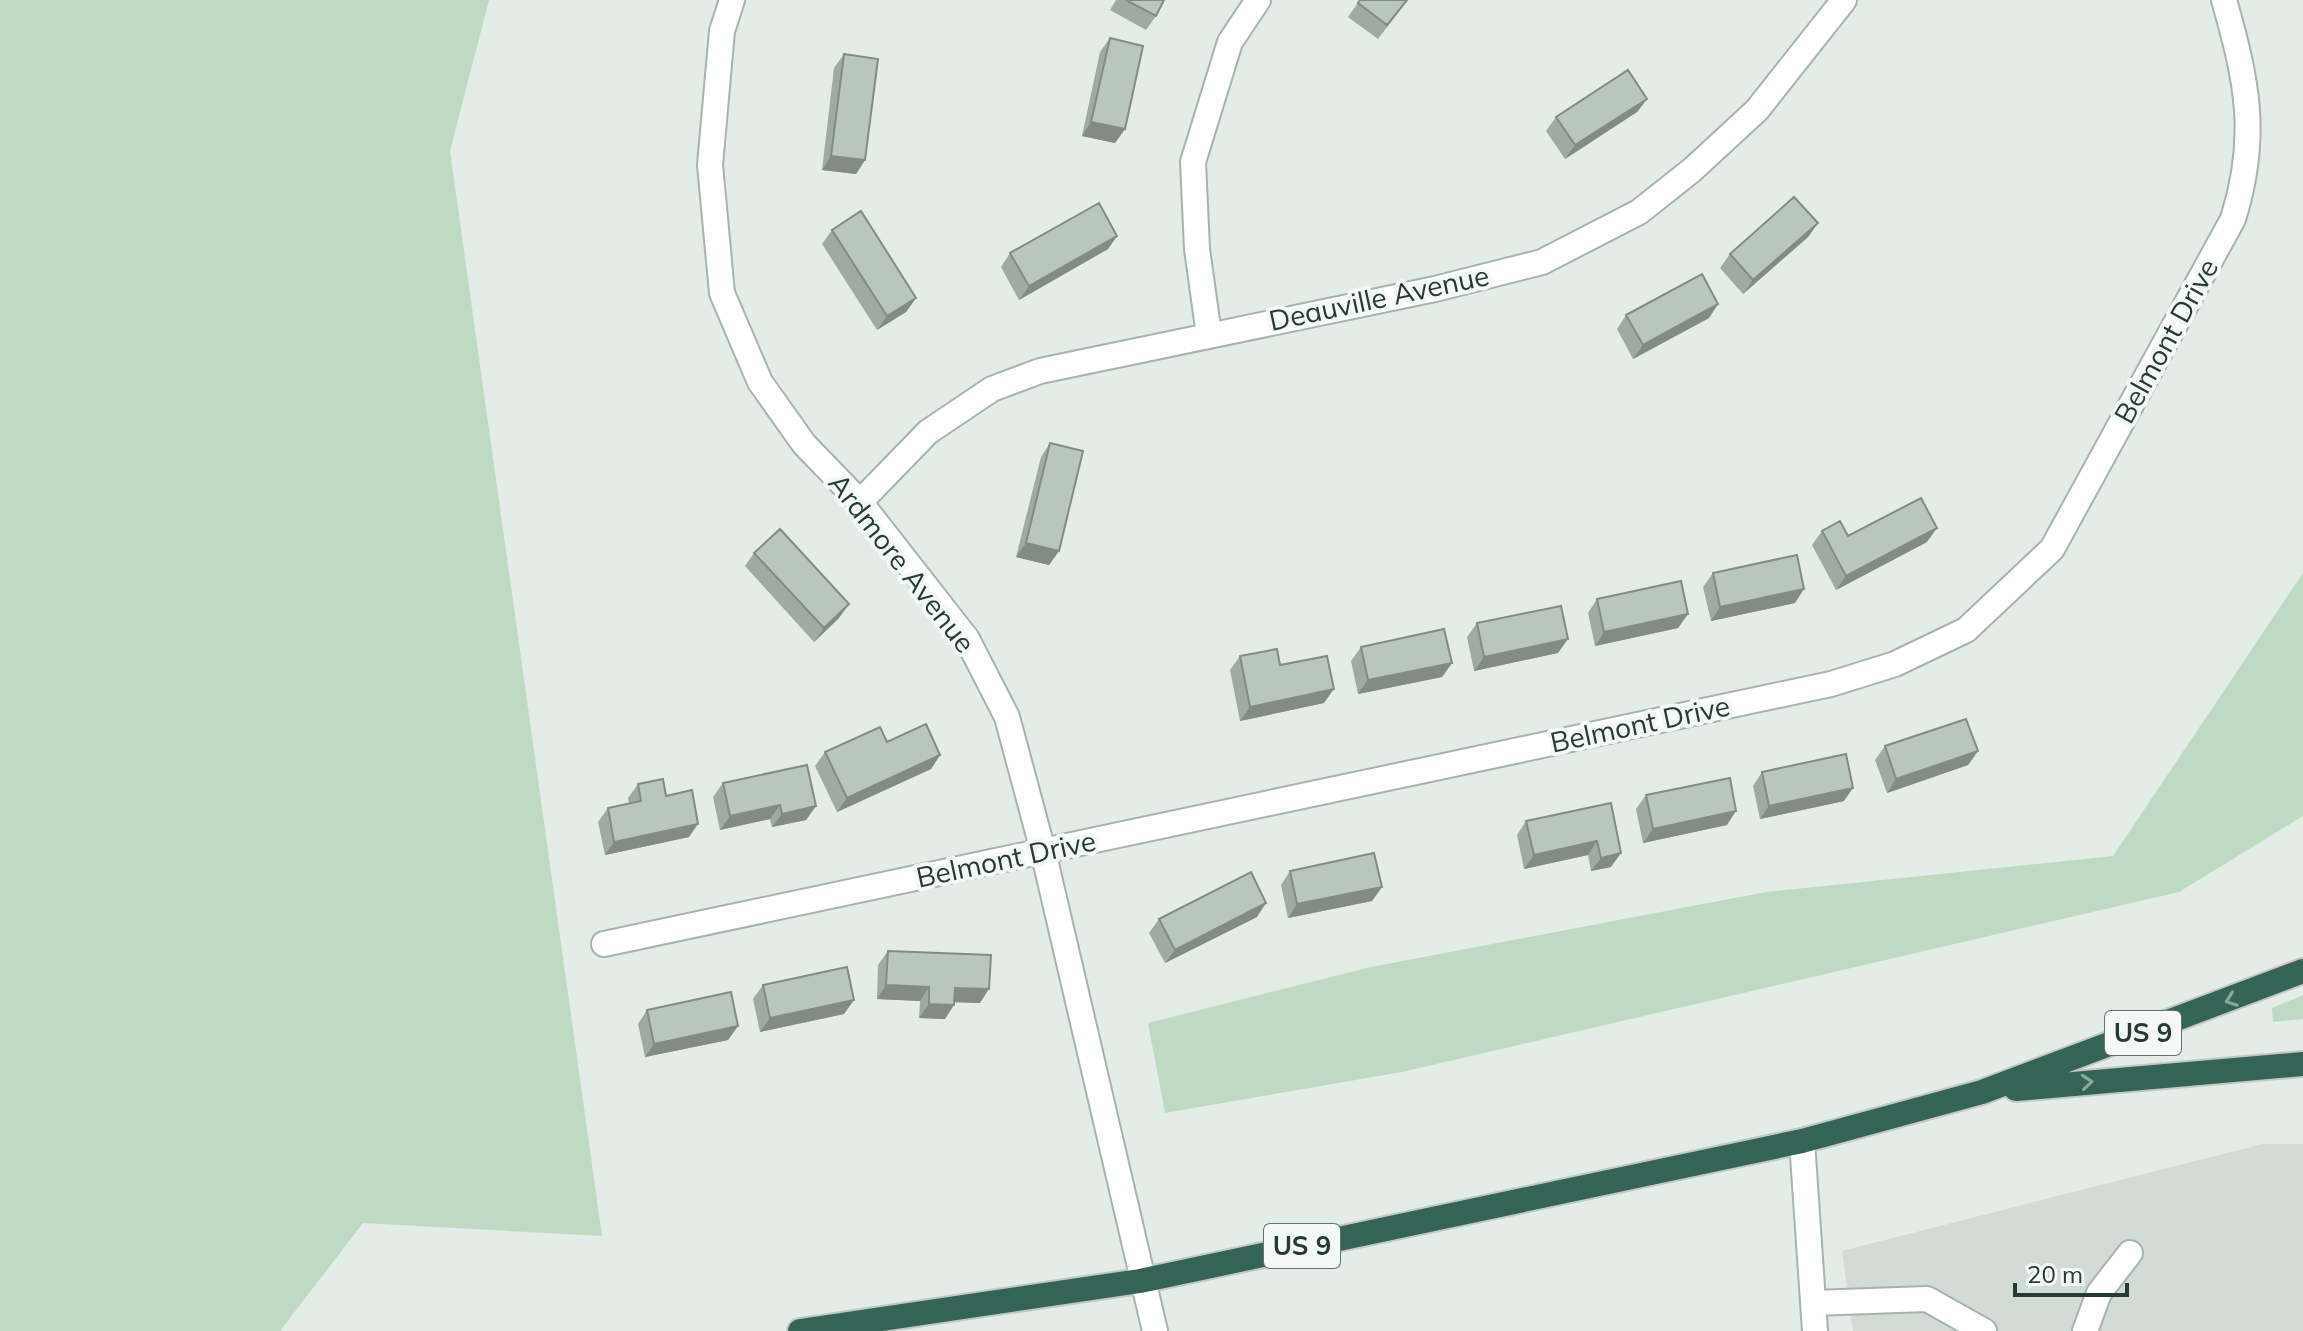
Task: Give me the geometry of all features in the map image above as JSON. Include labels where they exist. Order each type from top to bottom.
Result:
[{"type":"highway","name":"US 9","points":[[800,1331],[1140,1281],[1802,1141],[1982,1092],[2303,971]]},
{"type":"highway","name":"US 9","points":[[1982,1092],[2303,1064]]},
{"type":"street","name":"Ardmore Avenue","points":[[732,0],[722,31],[710,165],[722,293],[760,382],[804,444],[860,502],[967,639],[1007,717],[1043,851],[1140,1281],[1155,1331]]},
{"type":"street","points":[[1209,335],[1197,249],[1193,162],[1230,42],[1258,0]]},
{"type":"street","name":"Deauville Avenue","points":[[860,502],[928,432],[992,389],[1040,371],[1435,289],[1542,262],[1639,212],[1757,110],[1844,0]]},
{"type":"street","name":"Belmont Drive","points":[[604,944],[1831,684],[1895,664],[1966,630],[2052,549],[2233,219],[2246,178],[2249,136],[2243,69],[2224,0]]},
{"type":"street","points":[[1802,1141],[1815,1331]]},
{"type":"street","points":[[2085,1331],[2099,1293],[2130,1253]]},
{"type":"street","points":[[1813,1303],[1927,1299],[1984,1331]]},
{"type":"shaded area","points":[[2262,1144],[2303,1144],[2303,1331],[1853,1331],[1842,1251]]},
{"type":"green space","points":[[0,0],[489,0],[450,151],[602,1236],[363,1223],[280,1331],[0,1331]]},
{"type":"green space","points":[[2303,573],[2303,816],[2179,892],[1402,1072],[1165,1113],[1148,1023],[1371,967],[1766,892],[2113,856]]},
{"type":"green space","points":[[2303,995],[2303,1019],[2273,1022],[2272,1008]]},
{"type":"building","points":[[1126,0],[1164,0],[1156,16]]},
{"type":"building","points":[[1360,0],[1407,0],[1387,25],[1358,3]]},
{"type":"building","points":[[1110,38],[1143,46],[1125,129],[1091,122]]},
{"type":"building","points":[[844,54],[878,59],[865,160],[831,156]]},
{"type":"building","points":[[1628,70],[1647,99],[1575,145],[1556,117]]},
{"type":"building","points":[[1794,197],[1818,223],[1753,280],[1730,254]]},
{"type":"building","points":[[1099,203],[1117,236],[1029,286],[1010,253]]},
{"type":"building","points":[[861,211],[916,298],[887,316],[832,230]]},
{"type":"building","points":[[1702,274],[1718,304],[1643,345],[1626,315]]},
{"type":"building","points":[[1050,443],[1083,451],[1059,551],[1026,543]]},
{"type":"building","points":[[1921,498],[1937,528],[1846,576],[1822,531],[1840,521],[1848,536]]},
{"type":"building","points":[[780,529],[849,604],[824,628],[754,553]]},
{"type":"building","points":[[1797,555],[1804,589],[1720,607],[1713,573]]},
{"type":"building","points":[[1681,581],[1688,614],[1604,632],[1597,599]]},
{"type":"building","points":[[1561,606],[1568,639],[1484,657],[1477,623]]},
{"type":"building","points":[[1444,629],[1452,663],[1368,680],[1361,647]]},
{"type":"building","points":[[1277,649],[1280,665],[1327,656],[1334,689],[1250,707],[1240,656]]},
{"type":"building","points":[[1966,719],[1978,751],[1896,779],[1885,746]]},
{"type":"building","points":[[926,724],[940,755],[847,798],[825,752],[880,727],[887,742]]},
{"type":"building","points":[[1846,754],[1853,788],[1769,806],[1762,772]]},
{"type":"building","points":[[807,765],[816,806],[782,814],[780,805],[730,816],[723,783]]},
{"type":"building","points":[[1730,778],[1736,811],[1653,829],[1646,795]]},
{"type":"building","points":[[663,779],[666,796],[692,790],[698,824],[614,842],[608,808],[641,801],[638,784]]},
{"type":"building","points":[[1611,803],[1621,853],[1601,858],[1597,841],[1534,855],[1526,821]]},
{"type":"building","points":[[1374,853],[1382,887],[1297,904],[1290,871]]},
{"type":"building","points":[[1251,872],[1266,903],[1175,950],[1159,919]]},
{"type":"building","points":[[888,951],[991,955],[989,989],[955,988],[954,1005],[929,1004],[929,987],[886,985]]},
{"type":"building","points":[[847,967],[854,1000],[770,1018],[763,985]]},
{"type":"building","points":[[731,992],[738,1026],[654,1044],[647,1010]]}]
